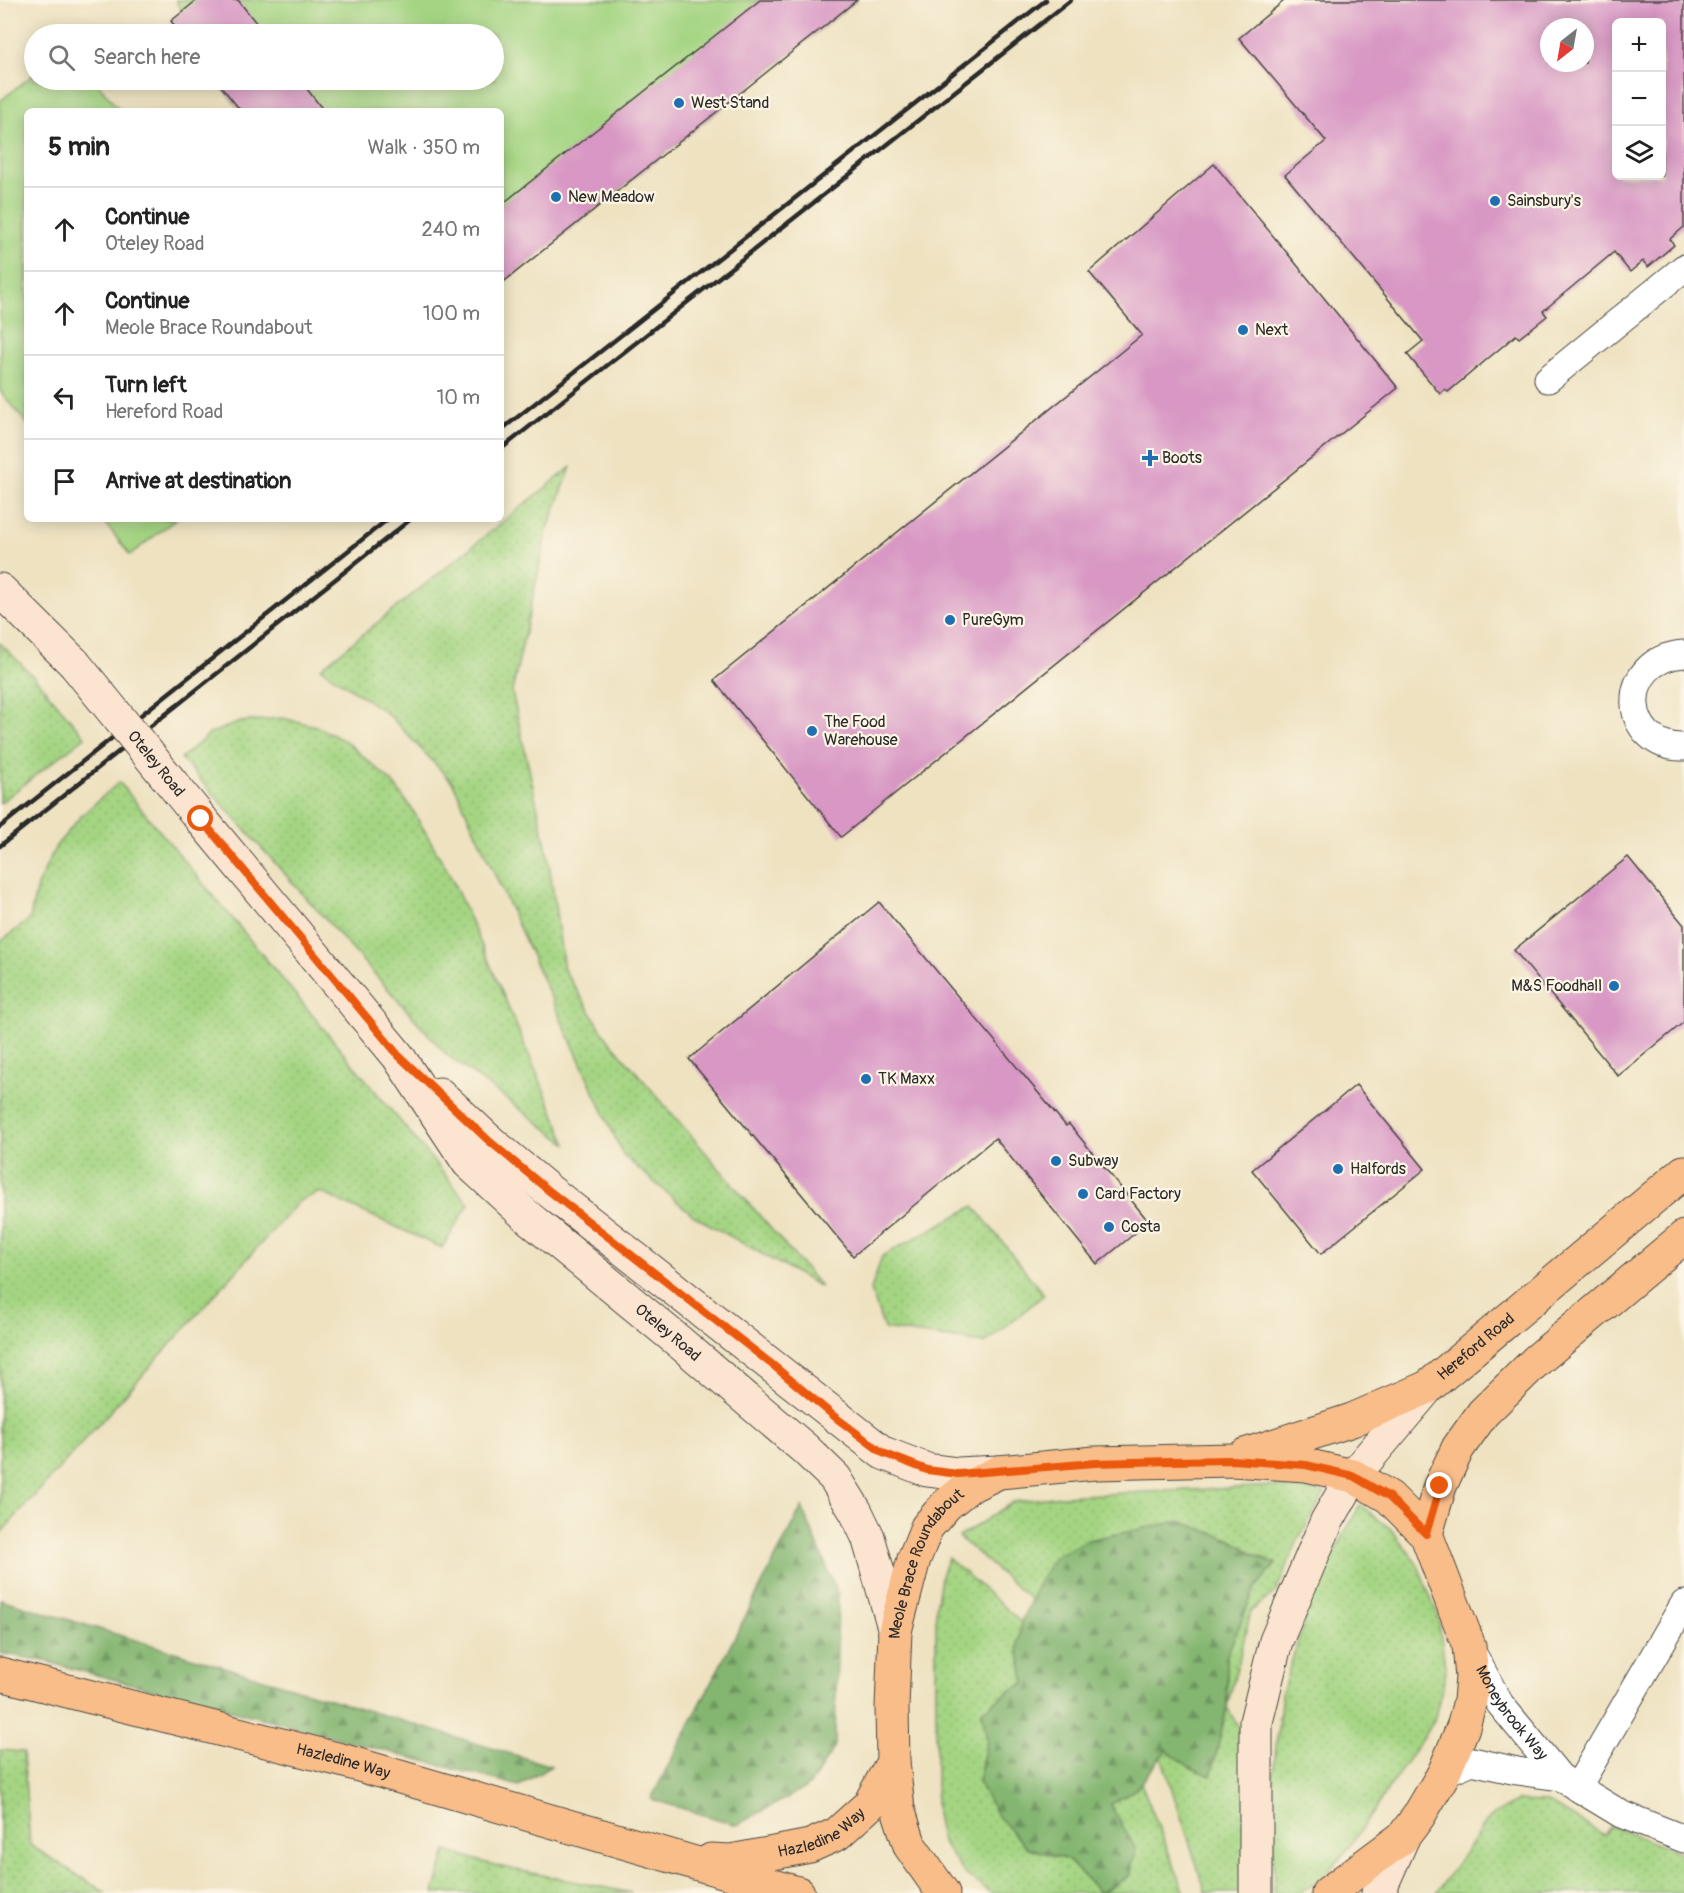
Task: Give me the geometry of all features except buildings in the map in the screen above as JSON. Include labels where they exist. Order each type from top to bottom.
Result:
[{"type":"main road","name":"Oteley Road","points":[[0,590],[74,663],[399,1056],[488,1140],[548,1190],[883,1453],[927,1470],[958,1474],[999,1472]]},
{"type":"main road","name":"Oteley Road","points":[[399,1056],[468,1162],[528,1218],[677,1340],[805,1449],[835,1478],[856,1512],[868,1538],[895,1631]]},
{"type":"main road","name":"Hereford Road","points":[[1232,1460],[1352,1419],[1428,1387],[1684,1172]]},
{"type":"main road","points":[[1426,1534],[1440,1486],[1458,1448],[1483,1413],[1536,1361],[1684,1237]]},
{"type":"main road","points":[[1256,1893],[1256,1722],[1276,1641],[1327,1521],[1353,1476],[1428,1387]]},
{"type":"main road","name":"Meole Brace Roundabout","points":[[944,1893],[910,1846],[898,1809],[893,1762],[892,1707],[895,1631],[914,1559],[927,1527],[946,1505],[968,1487],[999,1472],[1095,1463],[1232,1460],[1306,1465],[1353,1476],[1389,1497],[1426,1534],[1469,1646],[1472,1677],[1470,1701],[1463,1727],[1444,1773],[1418,1817],[1403,1837],[1328,1893]]},
{"type":"main road","name":"Hazledine Way","points":[[0,1674],[345,1761],[798,1893]]},
{"type":"main road","name":"Hazledine Way","points":[[682,1859],[730,1861],[810,1846],[837,1834],[869,1805],[893,1762]]},
{"type":"main road","points":[[1378,1893],[1403,1837]]},
{"type":"street","points":[[1548,379],[1684,268]]},
{"type":"street","points":[[1684,654],[1671,655],[1657,660],[1646,670],[1638,683],[1635,697],[1636,712],[1642,726],[1652,738],[1666,745],[1684,747]]},
{"type":"street","points":[[1568,1782],[1684,1604]]},
{"type":"street","name":"Moneybrook Way","points":[[1469,1646],[1500,1704],[1568,1782],[1621,1814],[1684,1839]]},
{"type":"street","name":"Moneybrook Way","points":[[1444,1773],[1472,1761],[1568,1782]]},
{"type":"green space","name":"New Meadow","points":[[176,0],[857,0],[504,281],[504,108],[239,108],[224,90],[504,90],[504,24],[173,24],[171,21],[182,12]]},
{"type":"green space","points":[[24,82],[24,90],[103,90],[118,108],[24,108],[24,420],[0,391],[0,101]]},
{"type":"green space","points":[[571,467],[547,531],[512,692],[548,855],[564,970],[607,1038],[821,1287],[694,1216],[623,1155],[453,783],[389,715],[321,668]]},
{"type":"green space","points":[[104,522],[172,522],[130,555]]},
{"type":"green space","points":[[0,643],[36,679],[85,737],[0,803]]},
{"type":"green space","points":[[282,718],[316,726],[347,742],[392,782],[412,809],[449,873],[567,1144],[447,1055],[181,758],[211,733],[241,722]]},
{"type":"green space","points":[[119,782],[469,1204],[442,1248],[320,1192],[299,1201],[0,1534],[0,942],[30,919],[37,886],[56,846],[81,816]]},
{"type":"green space","points":[[974,1206],[1044,1295],[985,1343],[884,1329],[871,1290],[882,1256]]},
{"type":"green space","points":[[1277,1486],[1325,1493],[1298,1540],[1276,1592],[1251,1611],[1227,1707],[1227,1655],[1255,1588],[1276,1564],[1232,1540],[1126,1533],[1088,1540],[1041,1578],[1031,1600],[959,1537],[1013,1502],[1061,1496]]},
{"type":"green space","points":[[1360,1505],[1391,1529],[1417,1563],[1438,1616],[1446,1673],[1434,1721],[1348,1849],[1322,1878],[1300,1893],[1274,1893],[1272,1783],[1282,1693],[1313,1592]]},
{"type":"green space","points":[[802,1507],[838,1595],[835,1746],[810,1785],[737,1825],[651,1799]]},
{"type":"green space","points":[[1179,1521],[1232,1540],[1276,1564],[1255,1588],[1227,1655],[1227,1707],[1211,1776],[1190,1767],[1166,1750],[1136,1789],[1110,1804],[1136,1850],[1129,1876],[1100,1893],[1068,1860],[1026,1847],[997,1815],[978,1782],[987,1740],[982,1711],[1025,1683],[1018,1647],[1021,1622],[1041,1578],[1055,1556],[1088,1540]]},
{"type":"green space","points":[[948,1558],[1021,1622],[1018,1647],[1025,1683],[982,1711],[987,1740],[978,1782],[1026,1847],[1068,1860],[1100,1893],[991,1893],[965,1874],[942,1843],[936,1814],[936,1607],[942,1572]]},
{"type":"green space","points":[[0,1599],[551,1766],[519,1786],[44,1661],[0,1653]]},
{"type":"green space","points":[[1227,1707],[1244,1737],[1251,1893],[1206,1893],[1161,1756],[1166,1749],[1190,1767],[1211,1776]]},
{"type":"green space","points":[[0,1750],[23,1752],[30,1845],[106,1893],[0,1893]]},
{"type":"green space","points":[[1141,1783],[1185,1893],[1102,1893],[1129,1876],[1109,1804],[1136,1789]]},
{"type":"green space","points":[[1518,1801],[1547,1802],[1604,1835],[1610,1826],[1684,1854],[1684,1893],[1436,1893],[1490,1817]]},
{"type":"green space","points":[[446,1851],[497,1866],[632,1893],[434,1893]]},
{"type":"railway","points":[[504,428],[1046,0]]},
{"type":"railway","points":[[504,447],[1071,0]]},
{"type":"railway","points":[[0,827],[384,522]]},
{"type":"railway","points":[[0,846],[407,522]]},
{"type":"place","name":"West Stand","points":[[679,103]]},
{"type":"place","name":"New Meadow","points":[[556,197]]},
{"type":"place","name":"Sainsbury's","points":[[1495,201]]},
{"type":"place","name":"Next","points":[[1243,330]]},
{"type":"place","name":"Boots","points":[[1150,458]]},
{"type":"place","name":"PureGym","points":[[950,620]]},
{"type":"place","name":"The Food Warehouse","points":[[812,731]]},
{"type":"place","name":"M&S Foodhall","points":[[1614,986]]},
{"type":"place","name":"TK Maxx","points":[[866,1079]]},
{"type":"place","name":"Subway","points":[[1056,1161]]},
{"type":"place","name":"Halfords","points":[[1338,1169]]},
{"type":"place","name":"Card Factory","points":[[1083,1194]]},
{"type":"place","name":"Costa","points":[[1109,1227]]},
{"type":"route","points":[[201,819],[399,1056],[488,1140],[548,1190],[883,1453],[927,1470],[958,1474],[1095,1463],[1171,1461],[1232,1460],[1306,1465],[1353,1476],[1389,1497],[1426,1534],[1440,1486]]}]
